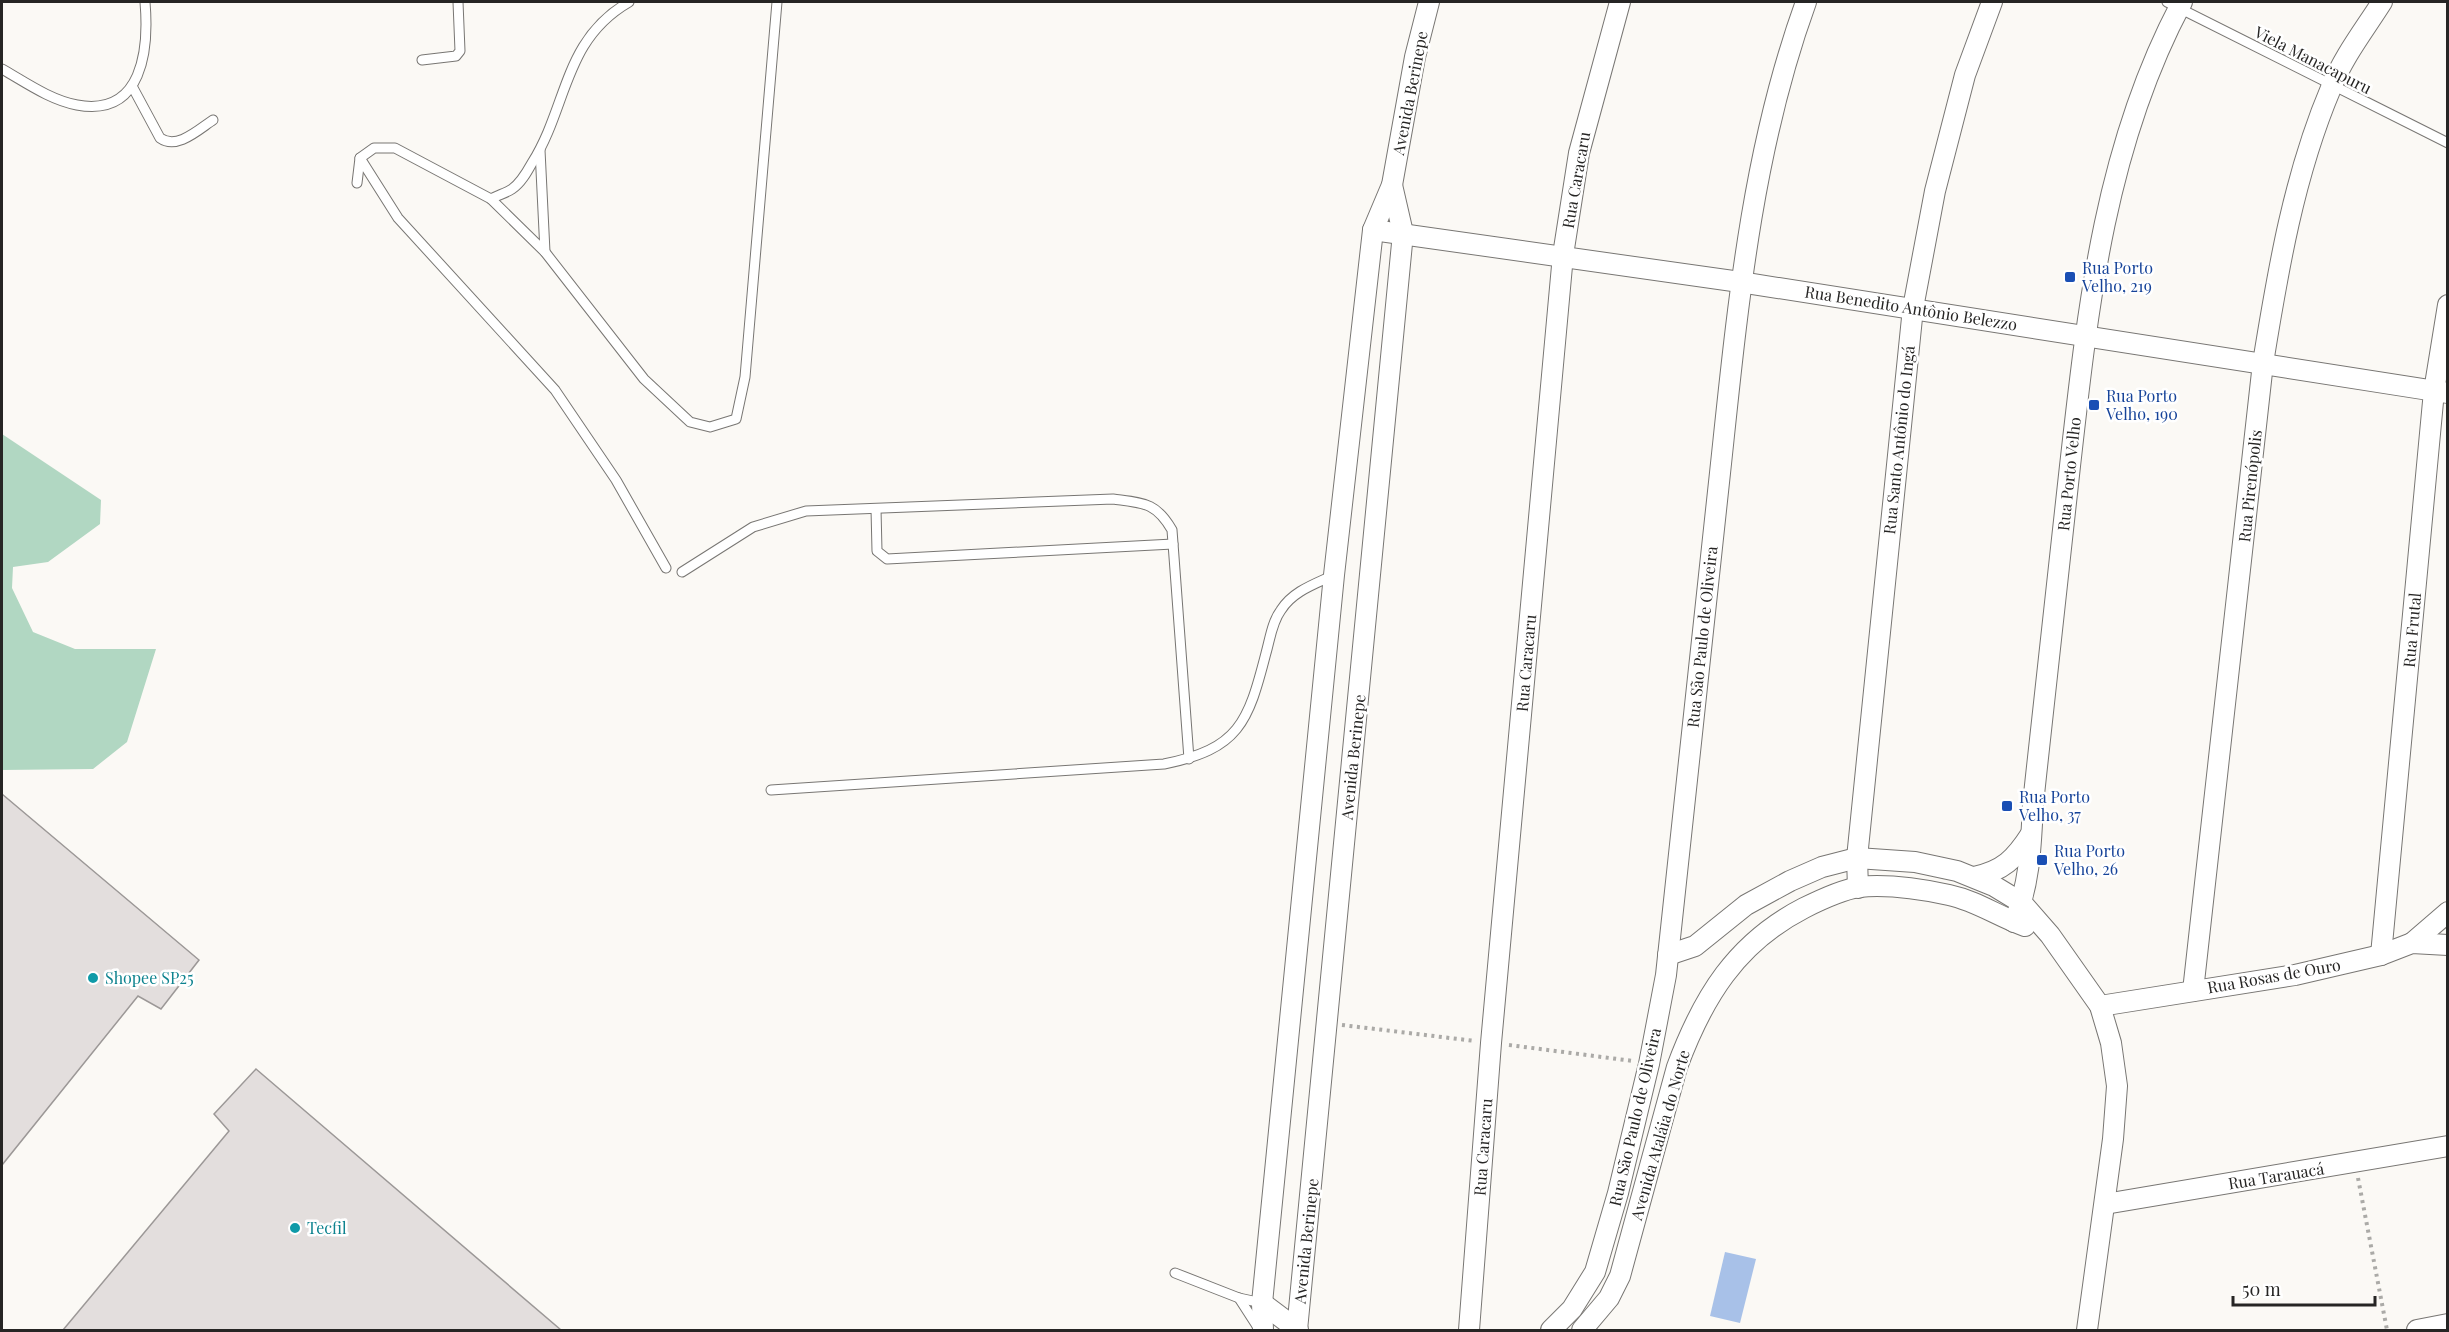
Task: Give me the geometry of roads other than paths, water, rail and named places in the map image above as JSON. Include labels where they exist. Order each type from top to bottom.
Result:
[{"type":"street","name":"Avenida Berinepe","points":[[1262,1330],[1262,1303],[1334,575],[1373,230],[1392,185],[1415,57],[1429,2]]},
{"type":"street","name":"Rua Caracaru","points":[[1469,1330],[1491,1043],[1563,255],[1580,153],[1620,2]]},
{"type":"street","name":"Rua São Paulo de Oliveira","points":[[1551,1330],[1572,1309],[1595,1272],[1611,1221],[1649,1064],[1668,955],[1740,282],[1763,147],[1794,34],[1806,2]]},
{"type":"street","name":"Rua Santo Antônio do Ingá","points":[[1858,888],[1857,858],[1913,308],[1935,191],[1965,75],[1992,2]]},
{"type":"street","name":"Rua Pirenópolis","points":[[2193,991],[2263,363],[2275,288],[2295,196],[2331,86],[2382,2]]},
{"type":"street","name":"Rua Porto Velho","points":[[2014,922],[2022,903],[2030,870],[2031,834],[2085,334],[2102,227],[2113,180],[2137,103],[2176,4]]},
{"type":"street","name":"Avenida Berinepe","points":[[1297,1330],[1403,233],[1392,185]]},
{"type":"street","name":"Rua Benedito Antônio Belezzo","points":[[1373,230],[1563,255],[2085,334],[2441,392]]},
{"type":"street","name":"Rua Frutal","points":[[2381,955],[2441,392],[2448,305]]},
{"type":"street","points":[[1974,877],[2004,867],[2016,857],[2031,834]]},
{"type":"street","points":[[1668,955],[1695,946],[1746,905],[1790,881],[1822,867],[1857,858],[1915,862],[1974,877],[2022,903],[2050,935],[2100,1006],[2111,1043],[2117,1086],[2105,1204],[2087,1330]]},
{"type":"street","name":"Avenida Ataláia do Norte","points":[[1582,1330],[1610,1298],[1620,1276],[1677,1067],[1689,1034],[1725,972],[1752,942],[1784,919],[1819,900],[1858,888],[1895,887],[1950,895],[1973,902],[2014,922],[2050,935]]},
{"type":"street","points":[[2412,943],[2448,912]]},
{"type":"street","name":"Rua Rosas de Ouro","points":[[2100,1006],[2295,975],[2381,955],[2412,943],[2448,945]]},
{"type":"street","name":"Rua Tarauacá","points":[[2105,1204],[2448,1146]]},
{"type":"street","points":[[1262,1303],[1297,1330]]},
{"type":"street","points":[[2417,1330],[2448,1324]]},
{"type":"lane","points":[[2,69],[55,98],[75,104],[107,105],[120,99],[132,86],[140,69],[147,28],[145,2]]},
{"type":"lane","points":[[422,60],[456,56],[460,51],[462,46],[458,2]]},
{"type":"lane","points":[[491,199],[513,188],[540,150],[574,61],[607,14],[629,2]]},
{"type":"lane","points":[[357,183],[360,158],[374,148],[395,148],[491,199],[544,252],[644,379],[690,422],[710,427],[736,418],[745,377],[777,2]]},
{"type":"lane","name":"Viela Manacapuru","points":[[2176,4],[2331,86],[2448,143]]},
{"type":"lane","points":[[132,86],[160,138],[166,143],[174,144],[213,120]]},
{"type":"lane","points":[[540,150],[544,252]]},
{"type":"lane","points":[[360,158],[398,219],[555,390],[616,480],[666,568]]},
{"type":"lane","points":[[682,572],[753,527],[806,511],[1113,499],[1150,504],[1163,515],[1172,530],[1189,759]]},
{"type":"lane","points":[[876,509],[877,550],[887,559],[1173,544]]},
{"type":"lane","points":[[771,790],[1164,764],[1189,759],[1215,748],[1236,732],[1247,715],[1280,610],[1305,589],[1334,575]]},
{"type":"lane","points":[[1175,1273],[1239,1298],[1262,1303]]},
{"type":"lane","points":[[1239,1298],[1262,1330]]},
{"type":"water","points":[[1725,1252],[1756,1259],[1740,1323],[1710,1316]]},
{"type":"place","name":"Rua Porto Velho, 219","points":[[2070,277]]},
{"type":"place","name":"Rua Porto Velho, 190","points":[[2094,405]]},
{"type":"place","name":"Rua Porto Velho, 37","points":[[2007,806]]},
{"type":"place","name":"Rua Porto Velho, 26","points":[[2042,860]]},
{"type":"place","name":"Shopee SP25","points":[[93,978]]},
{"type":"place","name":"Tecfil","points":[[295,1228]]}]
